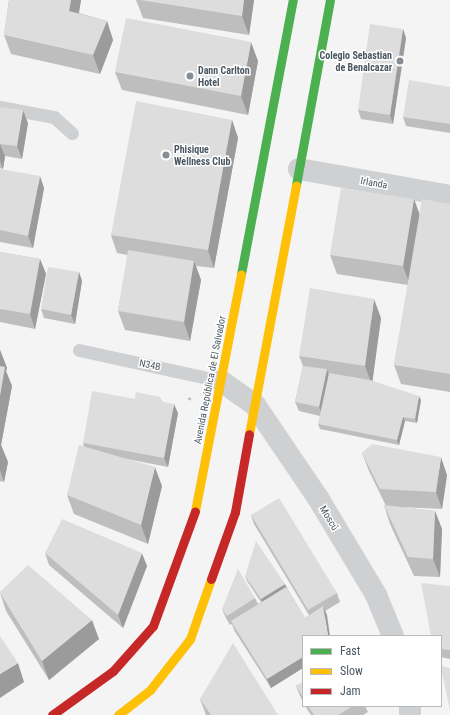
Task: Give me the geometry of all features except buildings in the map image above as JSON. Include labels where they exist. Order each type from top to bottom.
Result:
[{"type":"street","name":"Avenida República de El Salvador","points":[[52,715],[113,671],[153,626],[197,505],[293,0]]},
{"type":"street","points":[[118,715],[150,690],[190,639],[235,512],[330,0]]},
{"type":"street","name":"Irlanda","points":[[299,169],[450,196]]},
{"type":"street","points":[[221,381],[255,405]]},
{"type":"street","name":"Moscú","points":[[255,405],[333,524],[376,595],[393,635]]},
{"type":"lane","points":[[0,107],[54,117],[62,121],[72,133]]},
{"type":"lane","name":"N34B","points":[[79,350],[221,381]]},
{"type":"traffic: fast","points":[[241,274],[293,0]]},
{"type":"traffic: fast","points":[[296,185],[330,0]]},
{"type":"traffic: slow","points":[[249,434],[296,185]]},
{"type":"traffic: slow","points":[[195,511],[241,274]]},
{"type":"traffic: slow","points":[[118,715],[150,690],[190,639],[211,579]]},
{"type":"traffic: jam","points":[[211,579],[235,512],[249,434]]},
{"type":"traffic: jam","points":[[52,715],[113,671],[153,626],[195,511]]},
{"type":"place","name":"Colegio Sebastian de Benalcazar","points":[[400,61]]},
{"type":"place","name":"Dann Carlton Hotel","points":[[190,76]]},
{"type":"place","name":"Phisique Wellness Club","points":[[166,155]]}]
